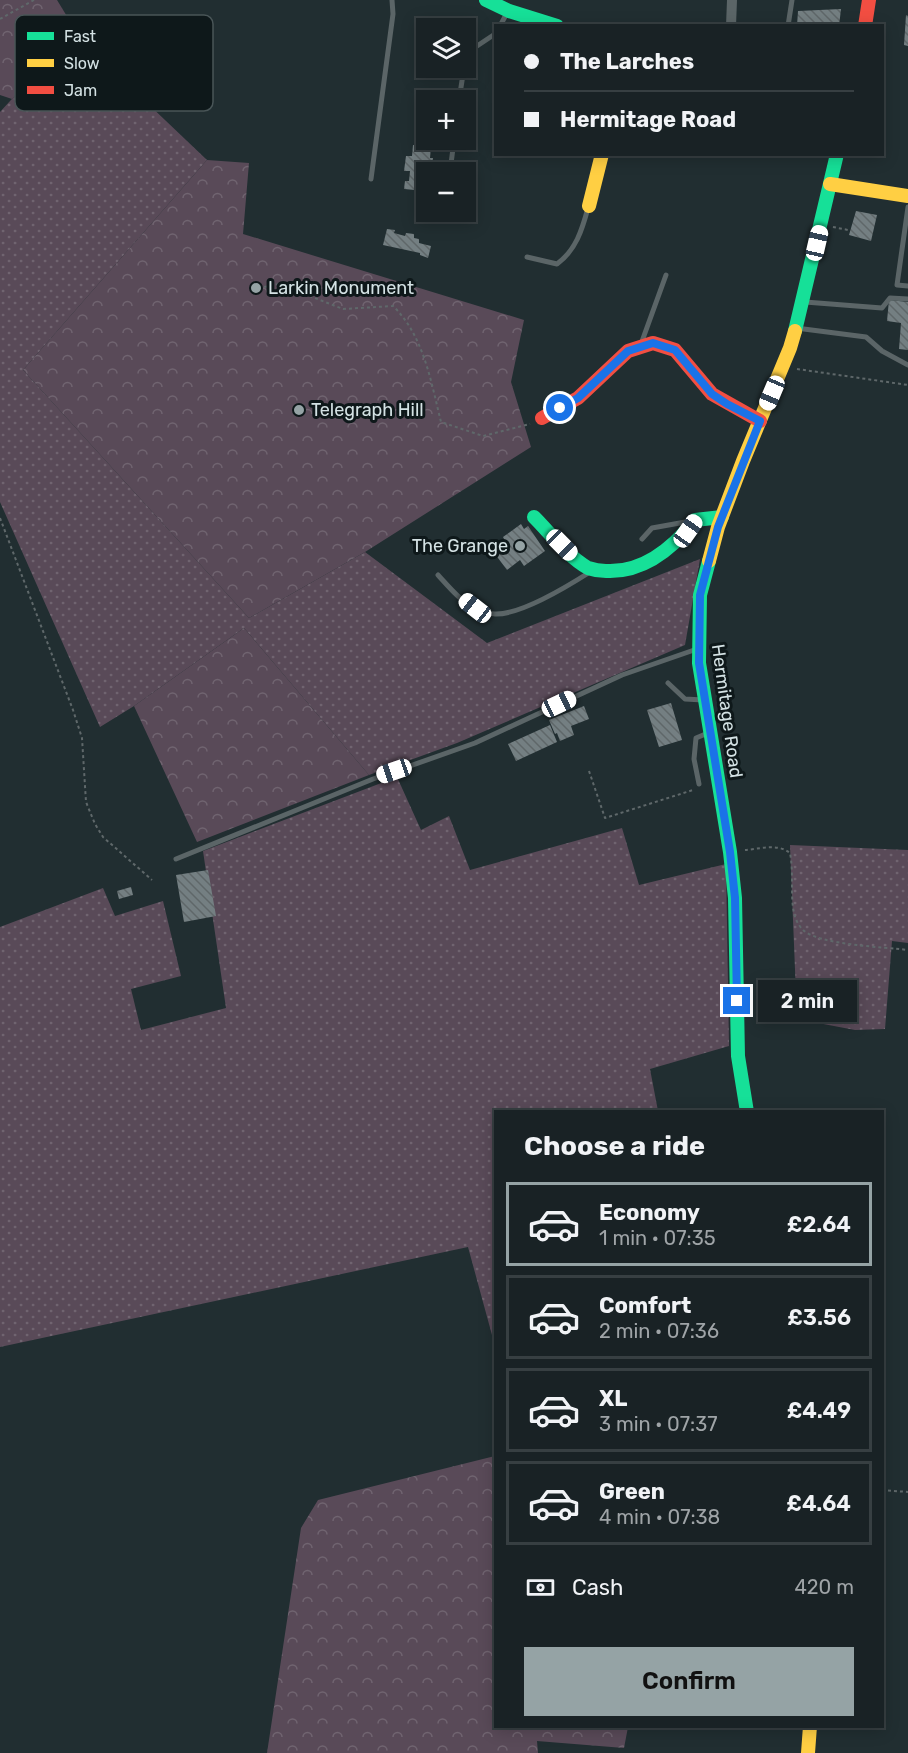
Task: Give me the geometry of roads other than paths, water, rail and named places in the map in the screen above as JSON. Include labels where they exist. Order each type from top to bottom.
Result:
[{"type":"street","points":[[486,0],[508,11],[550,24]]},
{"type":"street","points":[[731,24],[732,0]]},
{"type":"street","points":[[865,24],[868,0]]},
{"type":"street","points":[[589,206],[602,156]]},
{"type":"street","name":"Hermitage Road","points":[[747,1110],[738,1056],[735,898],[730,852],[709,733],[698,649],[700,595],[722,517],[783,367],[796,328],[837,156]]},
{"type":"street","points":[[830,184],[908,196]]},
{"type":"street","points":[[542,418],[578,398],[625,354],[640,346],[656,344],[675,350],[712,394],[760,421]]},
{"type":"street","points":[[534,517],[576,559],[594,570],[611,573],[634,569],[651,561],[679,541],[695,520],[722,517]]},
{"type":"street","points":[[808,1753],[810,1728]]},
{"type":"lane","points":[[371,179],[393,14],[392,0]]},
{"type":"lane","points":[[788,24],[792,0]]},
{"type":"lane","points":[[501,24],[508,11]]},
{"type":"lane","points":[[476,47],[494,35]]},
{"type":"lane","points":[[527,258],[557,264],[564,259],[582,233],[589,206]]},
{"type":"lane","points":[[908,207],[897,285],[908,286]]},
{"type":"lane","points":[[640,346],[666,275]]},
{"type":"lane","points":[[803,302],[882,308],[890,298],[908,299]]},
{"type":"lane","points":[[796,328],[866,337],[882,351],[908,365]]},
{"type":"lane","points":[[642,539],[652,528],[695,520]]},
{"type":"lane","points":[[438,575],[454,592],[475,608],[496,614],[516,610],[562,591],[594,570]]},
{"type":"lane","points":[[176,859],[373,779],[475,743],[622,675],[698,649]]},
{"type":"lane","points":[[668,683],[685,699],[705,700]]},
{"type":"lane","points":[[699,784],[694,759],[696,738],[709,733]]},
{"type":"place","name":"Larkin Monument","points":[[256,288]]},
{"type":"place","name":"Telegraph Hill","points":[[299,410]]},
{"type":"place","name":"The Grange","points":[[520,546]]}]
